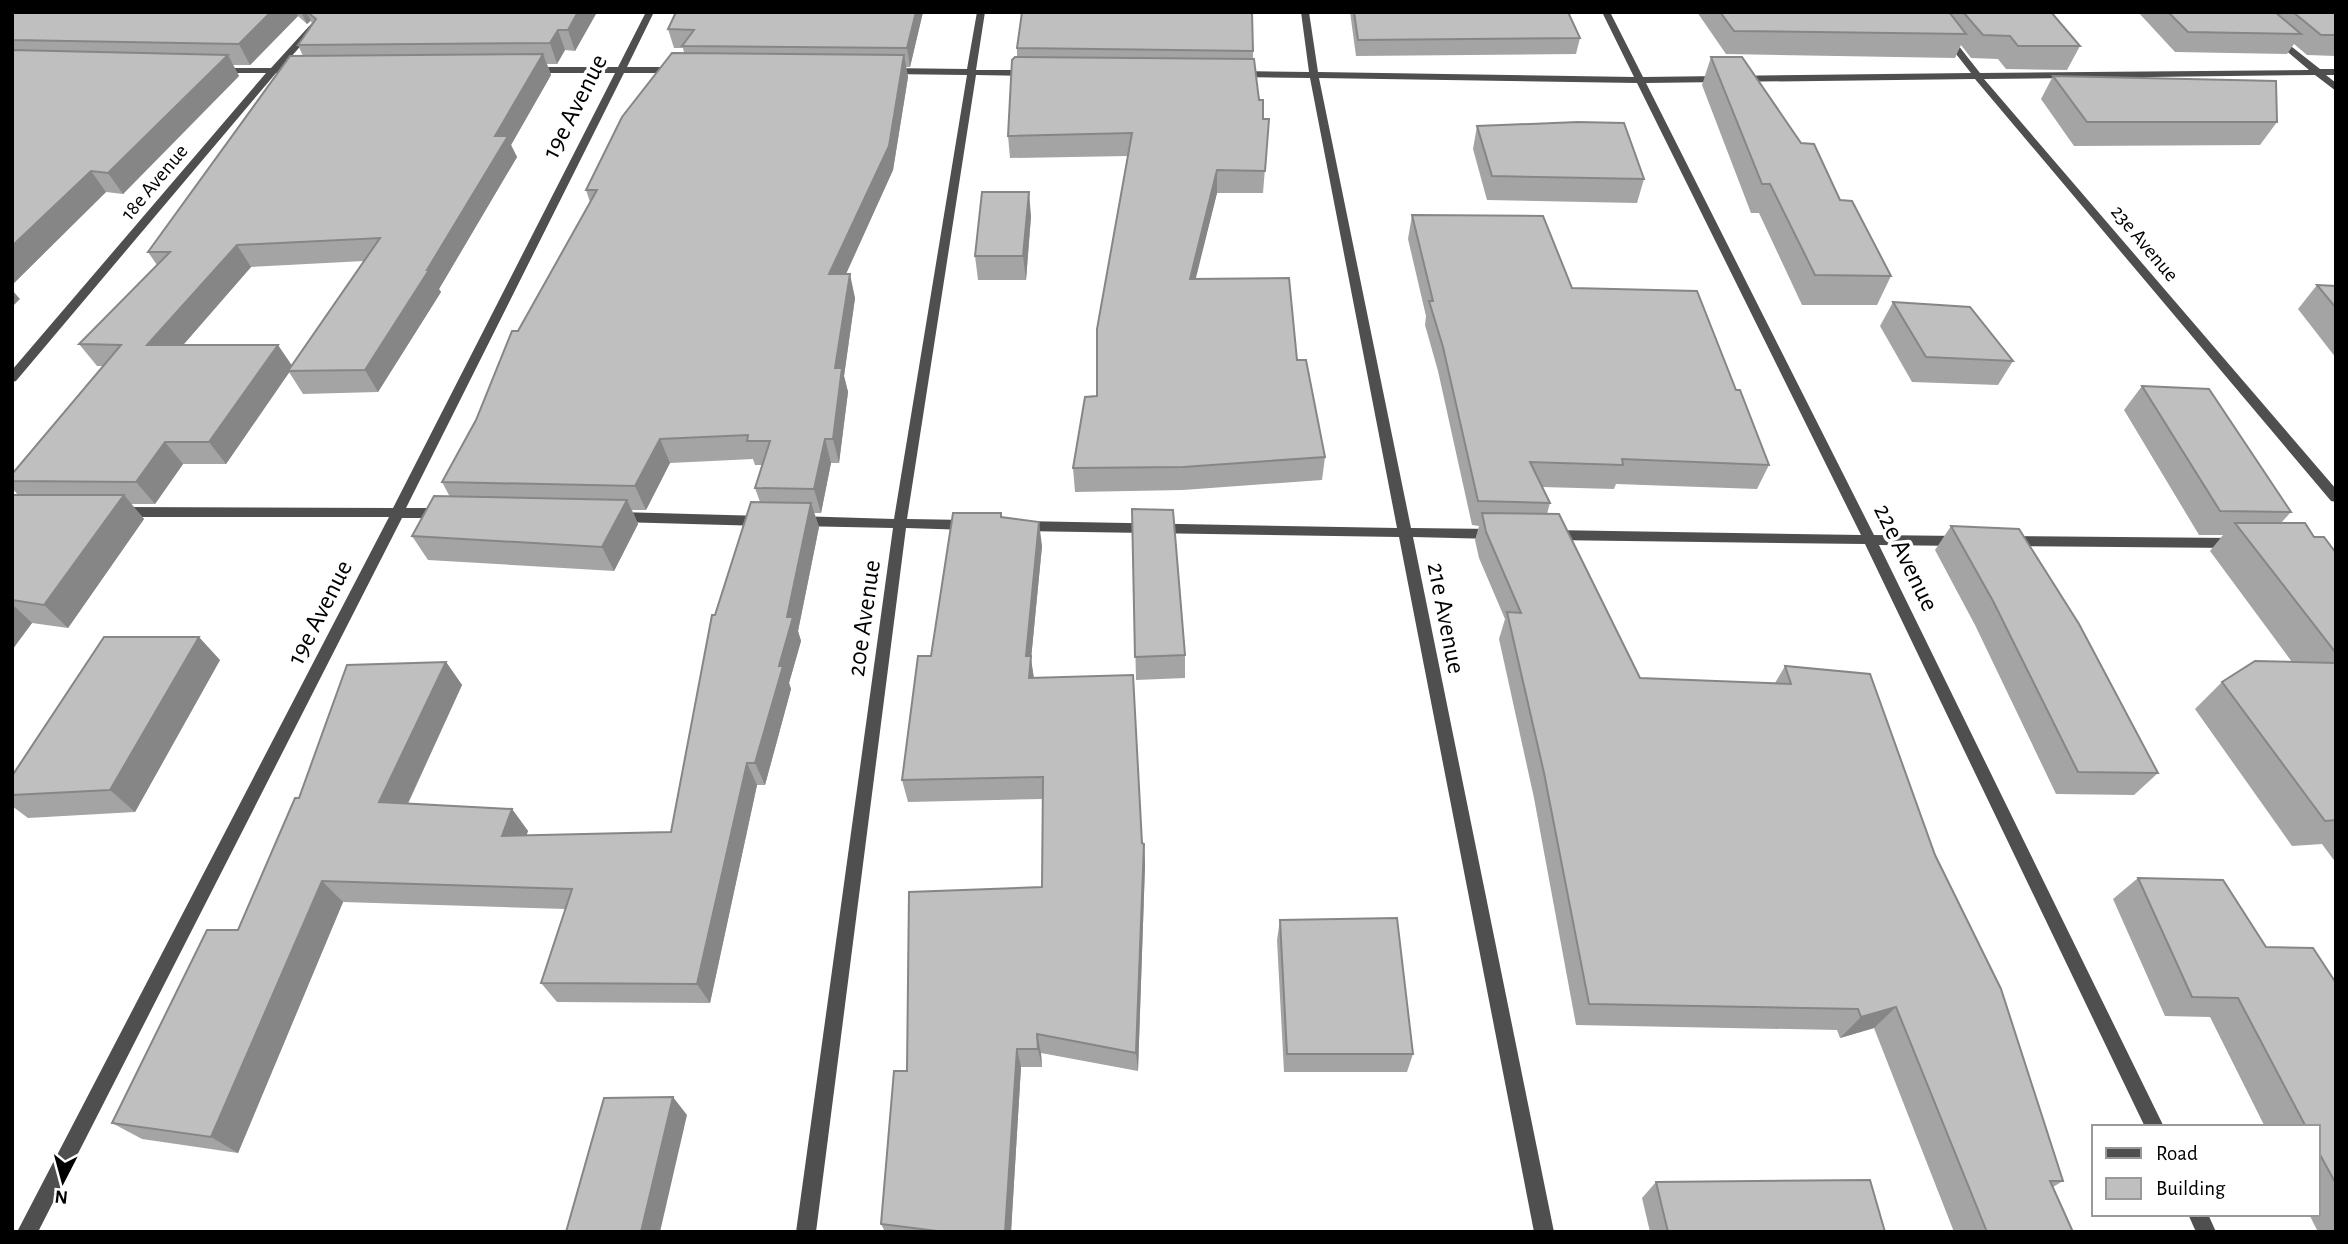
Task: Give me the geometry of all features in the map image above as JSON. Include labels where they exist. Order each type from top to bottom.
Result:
[{"type":"street","name":"18e Avenue","points":[[12,378],[273,71],[327,12]]},
{"type":"street","name":"19e Avenue","points":[[27,1232],[398,512],[650,12]]},
{"type":"street","name":"20e Avenue","points":[[806,1232],[900,524],[981,12]]},
{"type":"street","name":"21e Avenue","points":[[1305,12],[1314,75],[1544,1232]]},
{"type":"street","name":"22e Avenue","points":[[1606,12],[1870,540],[2154,1125]]},
{"type":"street","name":"23e Avenue","points":[[1927,12],[1978,77],[2336,498]]},
{"type":"street","points":[[2267,29],[2336,88]]},
{"type":"street","points":[[205,69],[315,71]]},
{"type":"street","points":[[523,70],[687,70]]},
{"type":"street","points":[[877,71],[1040,73]]},
{"type":"street","points":[[1232,74],[1640,80],[2336,72]]},
{"type":"street","points":[[109,512],[454,514]]},
{"type":"street","points":[[607,517],[982,525]]},
{"type":"street","points":[[1010,525],[1514,534]]},
{"type":"street","points":[[1542,534],[2253,543]]},
{"type":"street","points":[[2198,1216],[2206,1232]]},
{"type":"building","points":[[12,12],[271,12],[239,44],[12,40]]},
{"type":"building","points":[[307,12],[578,12],[568,30],[558,30],[550,43],[298,45],[316,19]]},
{"type":"building","points":[[676,12],[916,12],[907,48],[682,46],[694,30],[668,29]]},
{"type":"building","points":[[1022,12],[1252,12],[1253,51],[1017,48]]},
{"type":"building","points":[[1354,12],[1568,12],[1580,38],[1358,40]]},
{"type":"building","points":[[1720,12],[1949,12],[1966,34],[1734,31]]},
{"type":"building","points":[[1963,12],[2051,12],[2080,46],[2018,46],[2010,36],[1983,35]]},
{"type":"building","points":[[2168,12],[2275,12],[2301,34],[2188,32]]},
{"type":"building","points":[[2293,12],[2336,12],[2336,35],[2321,35]]},
{"type":"building","points":[[12,50],[228,55],[108,173],[91,171],[12,246]]},
{"type":"building","points":[[672,53],[904,55],[889,146],[829,274],[850,274],[835,368],[842,368],[833,439],[825,439],[814,489],[755,488],[770,441],[747,441],[748,435],[660,439],[635,486],[442,482],[476,420],[512,331],[518,331],[597,190],[586,190],[622,117]]},
{"type":"building","points":[[543,54],[495,136],[508,136],[429,270],[365,370],[288,371],[380,238],[237,245],[147,345],[278,345],[209,442],[165,442],[136,482],[12,481],[12,474],[121,345],[79,344],[170,252],[148,252],[290,56]]},
{"type":"building","points":[[1015,57],[1254,59],[1259,100],[1263,100],[1263,119],[1269,119],[1265,171],[1217,170],[1190,279],[1289,278],[1297,360],[1306,360],[1325,457],[1183,467],[1073,468],[1085,397],[1097,396],[1097,329],[1132,133],[1008,136],[1012,60]]},
{"type":"building","points":[[1711,57],[1742,57],[1801,143],[1814,144],[1840,200],[1852,201],[1891,276],[1815,275],[1770,184],[1762,184]]},
{"type":"building","points":[[2053,76],[2276,81],[2277,122],[2087,122]]},
{"type":"building","points":[[1624,123],[1644,179],[1492,176],[1477,126]]},
{"type":"building","points":[[982,192],[1029,192],[1023,256],[975,256]]},
{"type":"building","points":[[1412,215],[1543,216],[1572,288],[1697,291],[1769,465],[1622,459],[1623,465],[1530,462],[1550,503],[1478,501],[1443,347],[1429,301],[1433,301]]},
{"type":"building","points":[[2317,285],[2336,286],[2336,308]]},
{"type":"building","points":[[1893,302],[1970,307],[2013,361],[1926,357]]},
{"type":"building","points":[[2142,386],[2209,389],[2291,512],[2220,511]]},
{"type":"building","points":[[12,495],[124,495],[44,605],[12,600]]},
{"type":"building","points":[[434,496],[627,500],[602,547],[412,536]]},
{"type":"building","points":[[751,502],[811,503],[787,617],[793,617],[779,666],[783,666],[755,763],[747,763],[697,984],[541,983],[572,889],[322,881],[211,1137],[112,1123],[207,930],[238,930],[295,798],[299,798],[347,665],[446,662],[379,802],[512,809],[502,836],[671,832],[712,615],[715,615]]},
{"type":"building","points":[[1132,509],[1173,510],[1185,655],[1135,657]]},
{"type":"building","points":[[953,513],[1001,513],[1001,517],[1039,522],[1026,656],[1031,656],[1029,678],[1133,675],[1144,844],[1136,1053],[1037,1034],[1038,1049],[1017,1049],[1005,1232],[945,1232],[881,1224],[894,1071],[907,1071],[909,892],[1042,887],[1043,777],[902,780],[918,656],[931,656]]},
{"type":"building","points":[[1482,513],[1559,514],[1640,678],[1791,684],[1785,666],[1870,674],[1935,855],[2001,989],[2063,1181],[2050,1181],[2073,1232],[1987,1232],[1896,1007],[1861,1017],[1858,1009],[1589,1004],[1544,773],[1507,612],[1521,613],[1486,532]]},
{"type":"building","points":[[2235,523],[2305,523],[2314,537],[2324,537],[2336,553],[2336,653]]},
{"type":"building","points":[[1951,526],[2019,529],[2079,624],[2158,773],[2078,772],[1993,601]]},
{"type":"building","points":[[104,637],[199,637],[110,790],[12,795],[12,776]]},
{"type":"building","points":[[2255,661],[2336,663],[2336,820],[2325,821],[2222,682]]},
{"type":"building","points":[[2138,878],[2223,880],[2266,947],[2313,948],[2336,983],[2336,1184],[2320,1155],[2320,1125],[2305,1125],[2238,998],[2192,997]]},
{"type":"building","points":[[1397,918],[1413,1054],[1287,1054],[1280,920]]},
{"type":"building","points":[[673,1097],[641,1232],[566,1232],[604,1098]]},
{"type":"building","points":[[1870,1180],[1885,1232],[1668,1232],[1656,1182]]}]
